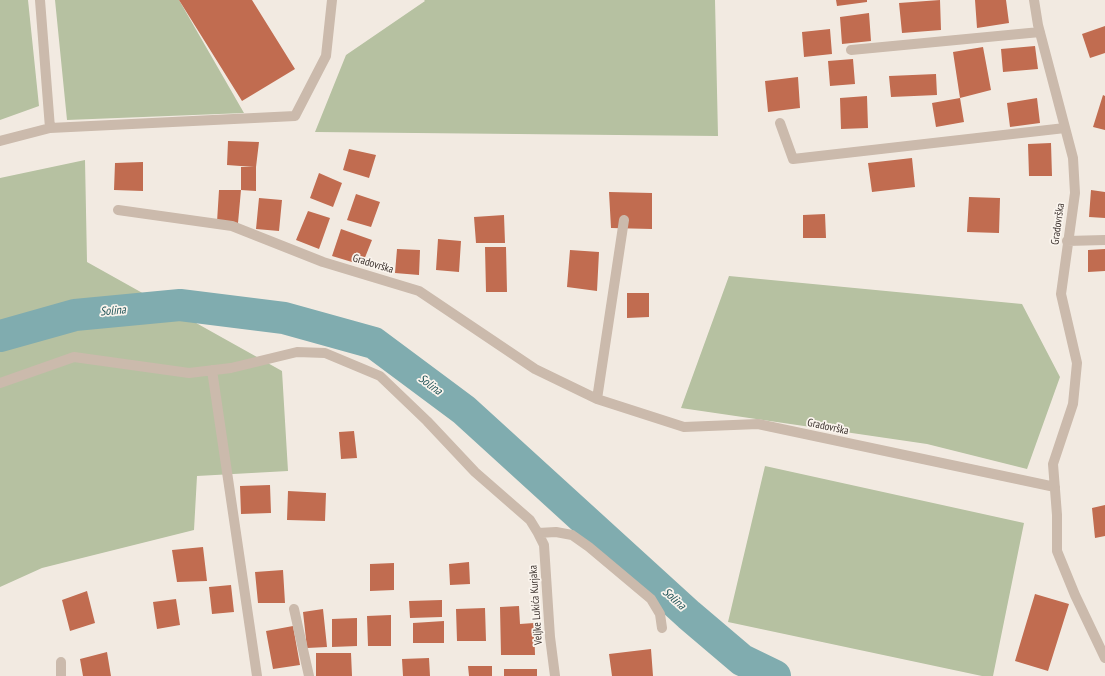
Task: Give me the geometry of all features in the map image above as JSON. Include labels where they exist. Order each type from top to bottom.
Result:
[{"type":"street","points":[[40,0],[50,128]]},
{"type":"street","points":[[0,142],[50,128],[295,116],[326,56],[332,0]]},
{"type":"street","name":"Gradovrška","points":[[1034,0],[1040,32],[1073,158],[1075,193],[1060,294],[1077,363],[1073,404],[1053,464],[1057,552],[1075,596],[1105,658]]},
{"type":"street","points":[[851,50],[1040,32]]},
{"type":"street","points":[[780,122],[793,159],[1065,128]]},
{"type":"street","name":"Gradovrška","points":[[118,210],[232,226],[323,262],[419,291],[535,369],[597,399],[684,427],[758,424],[1055,488]]},
{"type":"street","points":[[597,399],[624,220]]},
{"type":"street","points":[[1067,241],[1105,240]]},
{"type":"street","name":"Veljke Lukića Kurjaka","points":[[0,383],[74,357],[189,373],[231,368],[297,352],[324,353],[380,376],[427,421],[475,472],[530,520],[538,533],[544,545],[550,637],[555,676]]},
{"type":"street","points":[[212,370],[257,676]]},
{"type":"street","points":[[538,533],[556,532],[572,535],[589,547],[651,599],[660,614],[662,628]]},
{"type":"street","points":[[294,609],[308,676]]},
{"type":"street","points":[[61,662],[61,676]]},
{"type":"green space","points":[[0,0],[28,0],[39,106],[0,120]]},
{"type":"green space","points":[[55,0],[179,0],[244,113],[67,120]]},
{"type":"green space","points":[[424,0],[715,0],[718,136],[315,132],[346,55],[425,1]]},
{"type":"green space","points":[[85,160],[87,262],[282,371],[288,471],[197,476],[194,530],[42,568],[0,587],[0,178]]},
{"type":"green space","points":[[729,276],[1022,304],[1060,377],[1027,469],[927,444],[681,408]]},
{"type":"green space","points":[[765,466],[1024,523],[993,676],[982,676],[728,622]]},
{"type":"building","points":[[179,0],[252,0],[295,69],[242,101]]},
{"type":"building","points":[[836,0],[867,0],[867,2],[837,6]]},
{"type":"building","points":[[940,0],[941,30],[902,33],[899,3]]},
{"type":"building","points":[[975,0],[1006,0],[1009,23],[977,28]]},
{"type":"building","points":[[869,13],[871,41],[842,44],[840,17]]},
{"type":"building","points":[[1105,26],[1105,53],[1090,58],[1082,34]]},
{"type":"building","points":[[830,29],[832,54],[804,57],[802,32]]},
{"type":"building","points":[[1035,46],[1038,69],[1003,72],[1001,49]]},
{"type":"building","points":[[983,47],[991,90],[960,98],[953,52]]},
{"type":"building","points":[[853,59],[855,84],[830,86],[828,61]]},
{"type":"building","points":[[936,74],[937,95],[891,97],[889,76]]},
{"type":"building","points":[[798,77],[800,108],[768,112],[765,81]]},
{"type":"building","points":[[1103,95],[1105,96],[1105,130],[1093,127]]},
{"type":"building","points":[[867,96],[868,128],[841,129],[840,98]]},
{"type":"building","points":[[960,98],[964,122],[936,127],[932,103]]},
{"type":"building","points":[[1037,98],[1040,123],[1010,127],[1007,103]]},
{"type":"building","points":[[228,141],[259,142],[256,167],[256,191],[241,190],[241,167],[254,167],[227,165]]},
{"type":"building","points":[[1051,143],[1052,176],[1029,176],[1028,144]]},
{"type":"building","points":[[349,149],[376,155],[369,178],[343,170]]},
{"type":"building","points":[[912,158],[915,187],[872,192],[868,163]]},
{"type":"building","points":[[143,162],[143,191],[114,190],[115,163]]},
{"type":"building","points":[[319,173],[342,183],[333,207],[310,198]]},
{"type":"building","points":[[219,190],[241,190],[238,223],[217,222]]},
{"type":"building","points":[[1091,190],[1105,192],[1105,218],[1089,217]]},
{"type":"building","points":[[609,192],[652,193],[652,229],[611,228]]},
{"type":"building","points":[[356,194],[380,202],[371,227],[347,220]]},
{"type":"building","points":[[969,197],[1000,198],[999,233],[967,232]]},
{"type":"building","points":[[259,198],[282,200],[279,231],[256,229]]},
{"type":"building","points":[[308,211],[330,218],[319,249],[296,240]]},
{"type":"building","points":[[825,214],[826,238],[803,238],[803,215]]},
{"type":"building","points":[[504,215],[505,243],[476,243],[474,217]]},
{"type":"building","points":[[341,229],[372,240],[362,265],[332,256]]},
{"type":"building","points":[[438,239],[461,241],[459,272],[436,270]]},
{"type":"building","points":[[485,247],[506,247],[507,292],[486,292]]},
{"type":"building","points":[[397,249],[420,250],[419,275],[395,273]]},
{"type":"building","points":[[1105,249],[1105,271],[1088,272],[1088,250]]},
{"type":"building","points":[[570,250],[599,252],[597,291],[567,287]]},
{"type":"building","points":[[627,293],[649,293],[649,317],[627,318]]},
{"type":"building","points":[[354,431],[357,458],[341,459],[339,432]]},
{"type":"building","points":[[270,485],[271,513],[241,514],[240,486]]},
{"type":"building","points":[[288,491],[326,493],[325,521],[287,520]]},
{"type":"building","points":[[1105,505],[1105,536],[1095,538],[1092,508]]},
{"type":"building","points":[[203,547],[207,581],[177,582],[172,550]]},
{"type":"building","points":[[469,562],[470,584],[450,585],[449,564]]},
{"type":"building","points":[[394,563],[394,590],[370,591],[370,564]]},
{"type":"building","points":[[283,570],[285,603],[258,603],[255,572]]},
{"type":"building","points":[[231,585],[234,612],[212,614],[209,587]]},
{"type":"building","points":[[87,591],[95,623],[70,631],[62,600]]},
{"type":"building","points":[[1035,594],[1069,604],[1048,671],[1015,661]]},
{"type":"building","points":[[176,599],[180,625],[157,629],[153,602]]},
{"type":"building","points":[[442,600],[442,617],[410,618],[409,601]]},
{"type":"building","points":[[519,606],[520,624],[534,623],[535,655],[501,655],[500,607]]},
{"type":"building","points":[[485,608],[486,641],[457,641],[456,609]]},
{"type":"building","points":[[323,609],[327,647],[307,648],[303,612]]},
{"type":"building","points":[[391,615],[391,646],[368,646],[367,616]]},
{"type":"building","points":[[357,618],[357,646],[332,647],[332,619]]},
{"type":"building","points":[[444,621],[444,643],[413,643],[413,623]]},
{"type":"building","points":[[293,626],[300,665],[273,669],[266,631]]},
{"type":"building","points":[[651,649],[653,676],[612,676],[609,654]]},
{"type":"building","points":[[107,652],[111,676],[83,676],[80,659]]},
{"type":"building","points":[[316,653],[351,653],[352,676],[316,676]]},
{"type":"building","points":[[429,658],[430,676],[403,676],[402,659]]},
{"type":"building","points":[[468,666],[492,666],[492,676],[469,676]]},
{"type":"building","points":[[504,669],[537,669],[537,676],[504,676]]},
{"type":"waterway","name":"Solina","points":[[0,336],[75,315],[180,305],[284,318],[374,343],[464,410],[689,615],[742,660],[775,676]]}]
